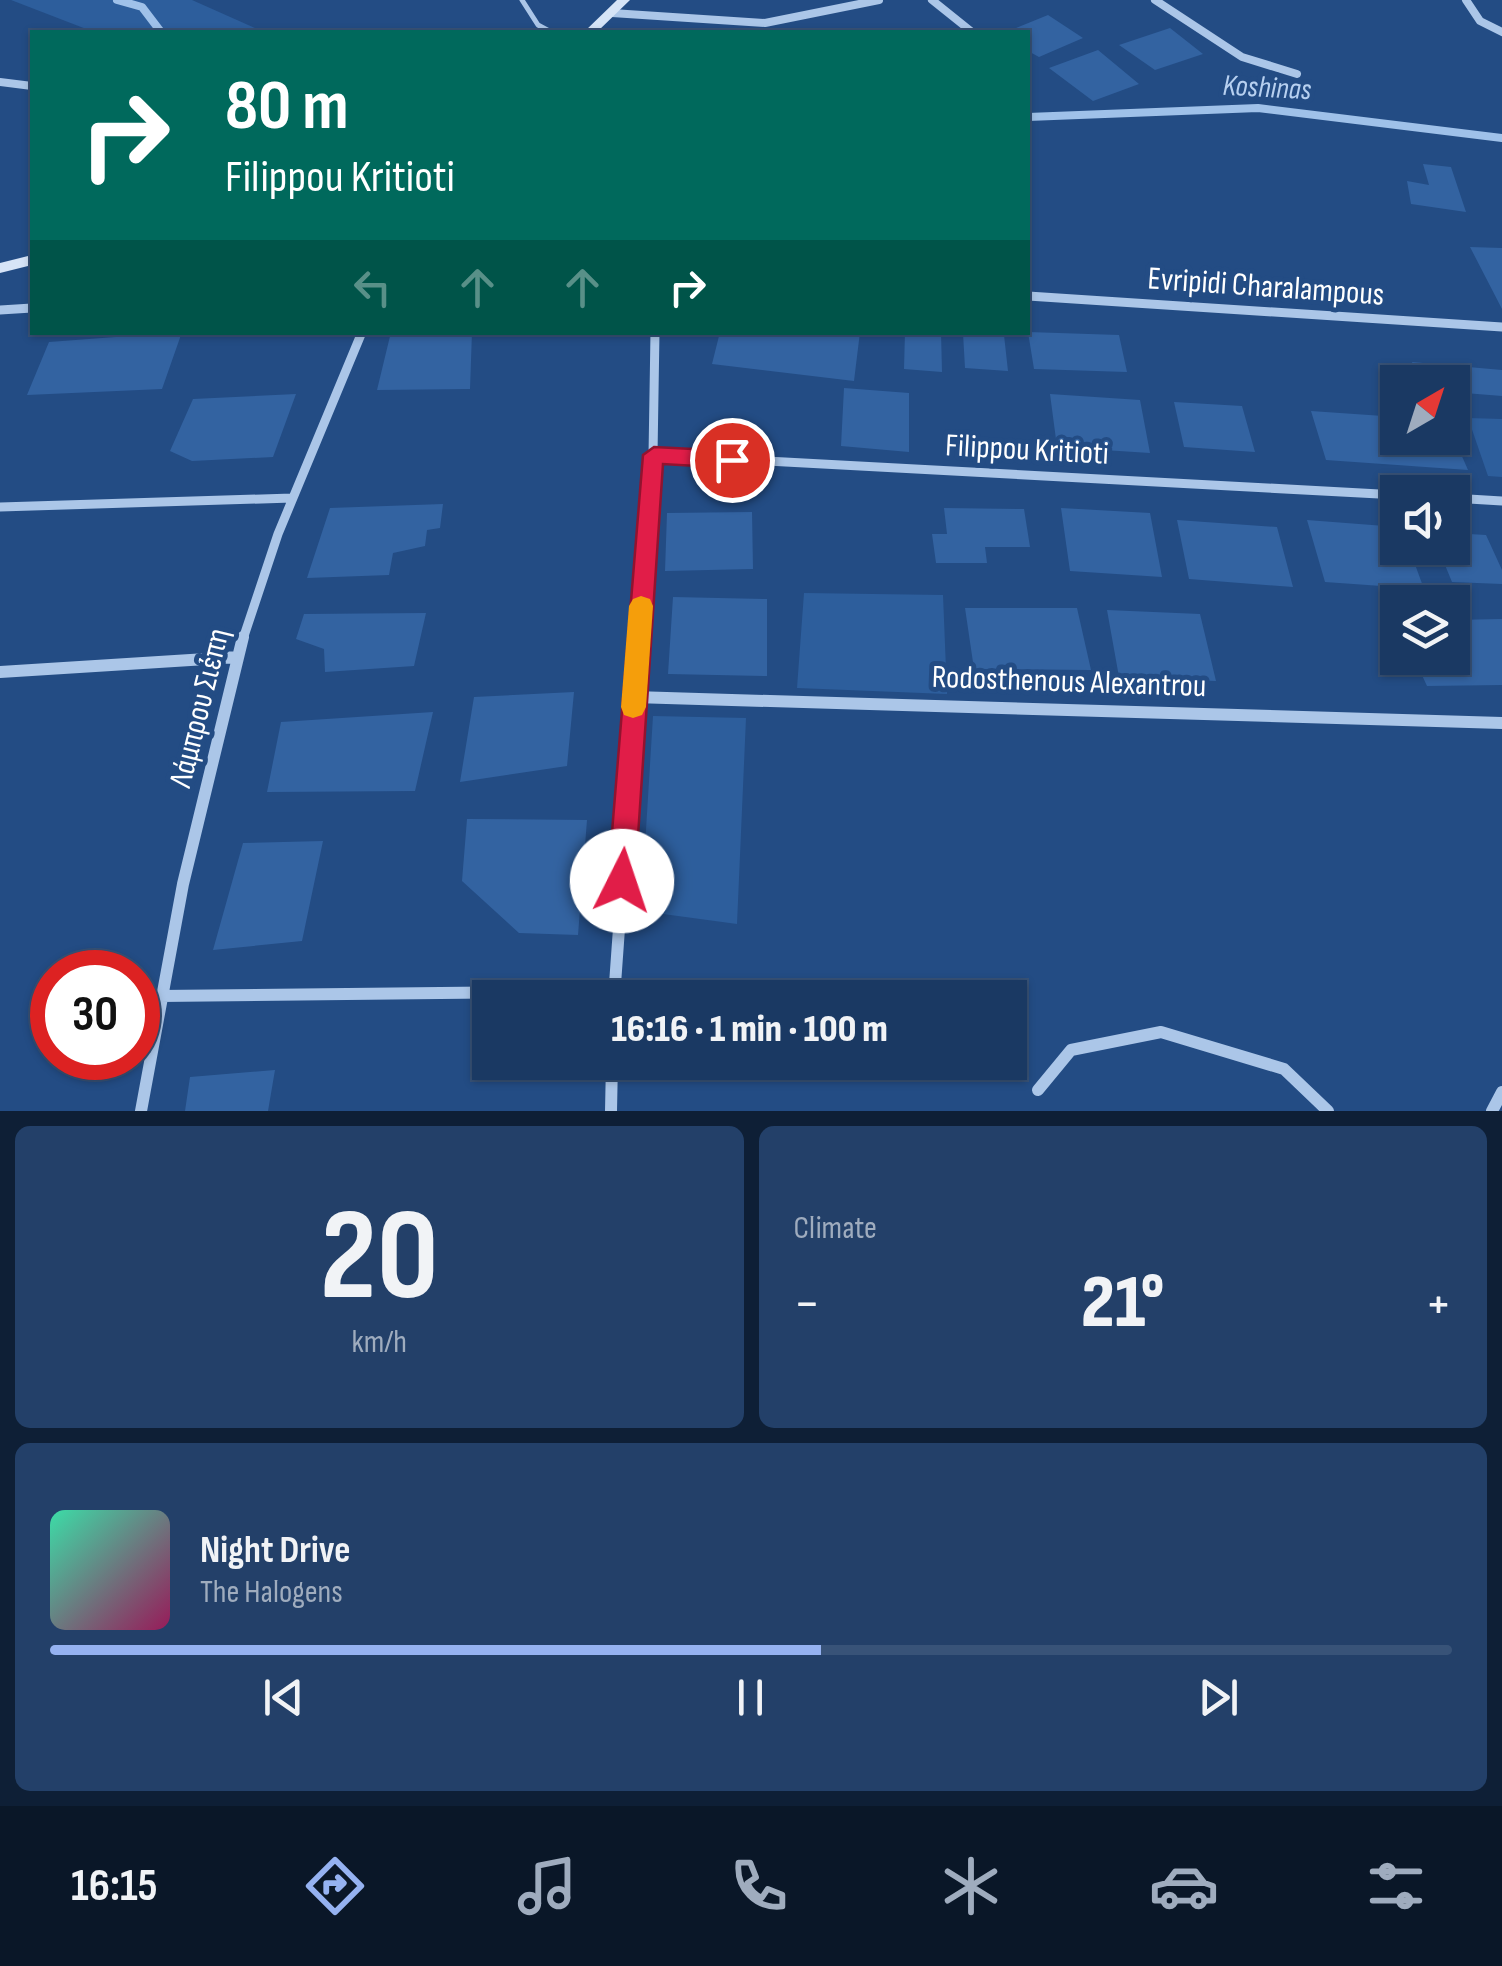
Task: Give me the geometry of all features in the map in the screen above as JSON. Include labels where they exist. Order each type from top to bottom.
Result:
[{"type":"main road","points":[[592,30],[624,0]]},
{"type":"main road","points":[[0,268],[30,260]]},
{"type":"street","points":[[612,14],[764,23],[879,0]]},
{"type":"street","points":[[932,0],[970,30]]},
{"type":"street","points":[[1155,0],[1242,57],[1297,74]]},
{"type":"street","points":[[1466,0],[1480,21],[1502,32]]},
{"type":"street","points":[[0,82],[30,86]]},
{"type":"street","points":[[0,92],[12,82]]},
{"type":"street","name":"Evripidi Charalampous","points":[[1030,296],[1502,327]]},
{"type":"street","points":[[0,310],[30,308]]},
{"type":"street","name":"Λάμπρου Σιέπη","points":[[160,996],[238,657],[292,498],[361,335]]},
{"type":"street","points":[[615,980],[654,455],[655,335]]},
{"type":"street","name":"Filippou Kritioti","points":[[654,455],[1380,494]]},
{"type":"street","points":[[0,508],[292,498]]},
{"type":"street","points":[[1470,499],[1502,500]]},
{"type":"street","points":[[0,672],[238,657]]},
{"type":"street","name":"Rodosthenous Alexantrou","points":[[634,697],[1502,723]]},
{"type":"street","points":[[160,996],[472,995]]},
{"type":"street","points":[[1038,1090],[1072,1050],[1161,1032],[1284,1069],[1328,1111]]},
{"type":"street","name":"Λάμπρου Σιέπη","points":[[141,1111],[146,1080]]},
{"type":"street","points":[[611,1111],[612,1080]]},
{"type":"street","points":[[1492,1111],[1502,1092]]},
{"type":"lane","points":[[522,0],[538,25],[547,30]]},
{"type":"shaded area","points":[[11,0],[192,0],[260,30],[89,30]]},
{"type":"shaded area","points":[[1470,418],[1502,419],[1502,477],[1488,476]]},
{"type":"shaded area","points":[[804,593],[943,595],[947,694],[797,688]]},
{"type":"shaded area","points":[[653,716],[746,718],[737,924],[641,911]]},
{"type":"building","points":[[1048,15],[1083,38],[1039,57],[1030,52],[1030,30],[1011,30]]},
{"type":"building","points":[[1170,28],[1203,54],[1155,70],[1119,45]]},
{"type":"building","points":[[1098,50],[1139,84],[1093,101],[1049,68]]},
{"type":"building","points":[[1423,164],[1451,167],[1466,212],[1411,204],[1407,181],[1429,185]]},
{"type":"building","points":[[1470,247],[1502,248],[1502,309]]},
{"type":"building","points":[[1030,332],[1119,335],[1127,372],[1034,369]]},
{"type":"building","points":[[181,335],[162,389],[27,395],[49,342]]},
{"type":"building","points":[[390,335],[472,335],[470,389],[377,390]]},
{"type":"building","points":[[719,335],[860,335],[854,381],[712,364]]},
{"type":"building","points":[[905,335],[941,335],[942,372],[904,369]]},
{"type":"building","points":[[963,335],[1004,335],[1008,371],[965,368]]},
{"type":"building","points":[[1470,367],[1502,370],[1502,396],[1470,393]]},
{"type":"building","points":[[844,388],[909,393],[909,452],[841,446]]},
{"type":"building","points":[[296,394],[273,457],[192,461],[170,451],[193,399]]},
{"type":"building","points":[[1050,394],[1140,400],[1150,453],[1057,447]]},
{"type":"building","points":[[1174,402],[1242,406],[1255,452],[1184,447]]},
{"type":"building","points":[[1311,411],[1380,416],[1380,455],[1461,455],[1468,470],[1326,460]]},
{"type":"building","points":[[443,504],[440,528],[427,530],[425,546],[393,553],[389,575],[307,578],[330,508]]},
{"type":"building","points":[[944,508],[1024,509],[1030,547],[985,547],[987,563],[936,563],[932,534],[947,534]]},
{"type":"building","points":[[1061,508],[1150,513],[1162,577],[1070,571]]},
{"type":"building","points":[[752,512],[753,569],[665,571],[667,513]]},
{"type":"building","points":[[1177,520],[1277,527],[1293,587],[1189,579]]},
{"type":"building","points":[[1307,520],[1380,526],[1380,565],[1415,565],[1423,585],[1380,586],[1325,582]]},
{"type":"building","points":[[1470,534],[1486,535],[1502,570],[1502,584],[1452,582],[1445,565],[1470,565]]},
{"type":"building","points":[[673,597],[767,599],[767,676],[668,674]]},
{"type":"building","points":[[965,608],[1077,608],[1091,670],[974,669]]},
{"type":"building","points":[[1107,610],[1200,614],[1216,681],[1119,677]]},
{"type":"building","points":[[426,613],[414,666],[325,672],[324,649],[296,639],[304,614]]},
{"type":"building","points":[[1502,619],[1502,685],[1427,686],[1422,675],[1470,675],[1470,620]]},
{"type":"building","points":[[574,692],[567,766],[460,782],[474,697]]},
{"type":"building","points":[[433,712],[415,791],[267,792],[281,722]]},
{"type":"building","points":[[467,819],[587,820],[578,935],[519,933],[462,881]]},
{"type":"building","points":[[323,841],[302,941],[213,950],[243,843]]},
{"type":"building","points":[[275,1070],[268,1111],[185,1111],[190,1077]]},
{"type":"waterway","name":"Koshinas","points":[[117,0],[142,7],[159,30]]},
{"type":"waterway","name":"Koshinas","points":[[1030,117],[1258,108],[1502,138]]},
{"type":"slow traffic","points":[[633,707],[641,606]]},
{"type":"route","points":[[622,881],[654,455],[732,460]]}]
